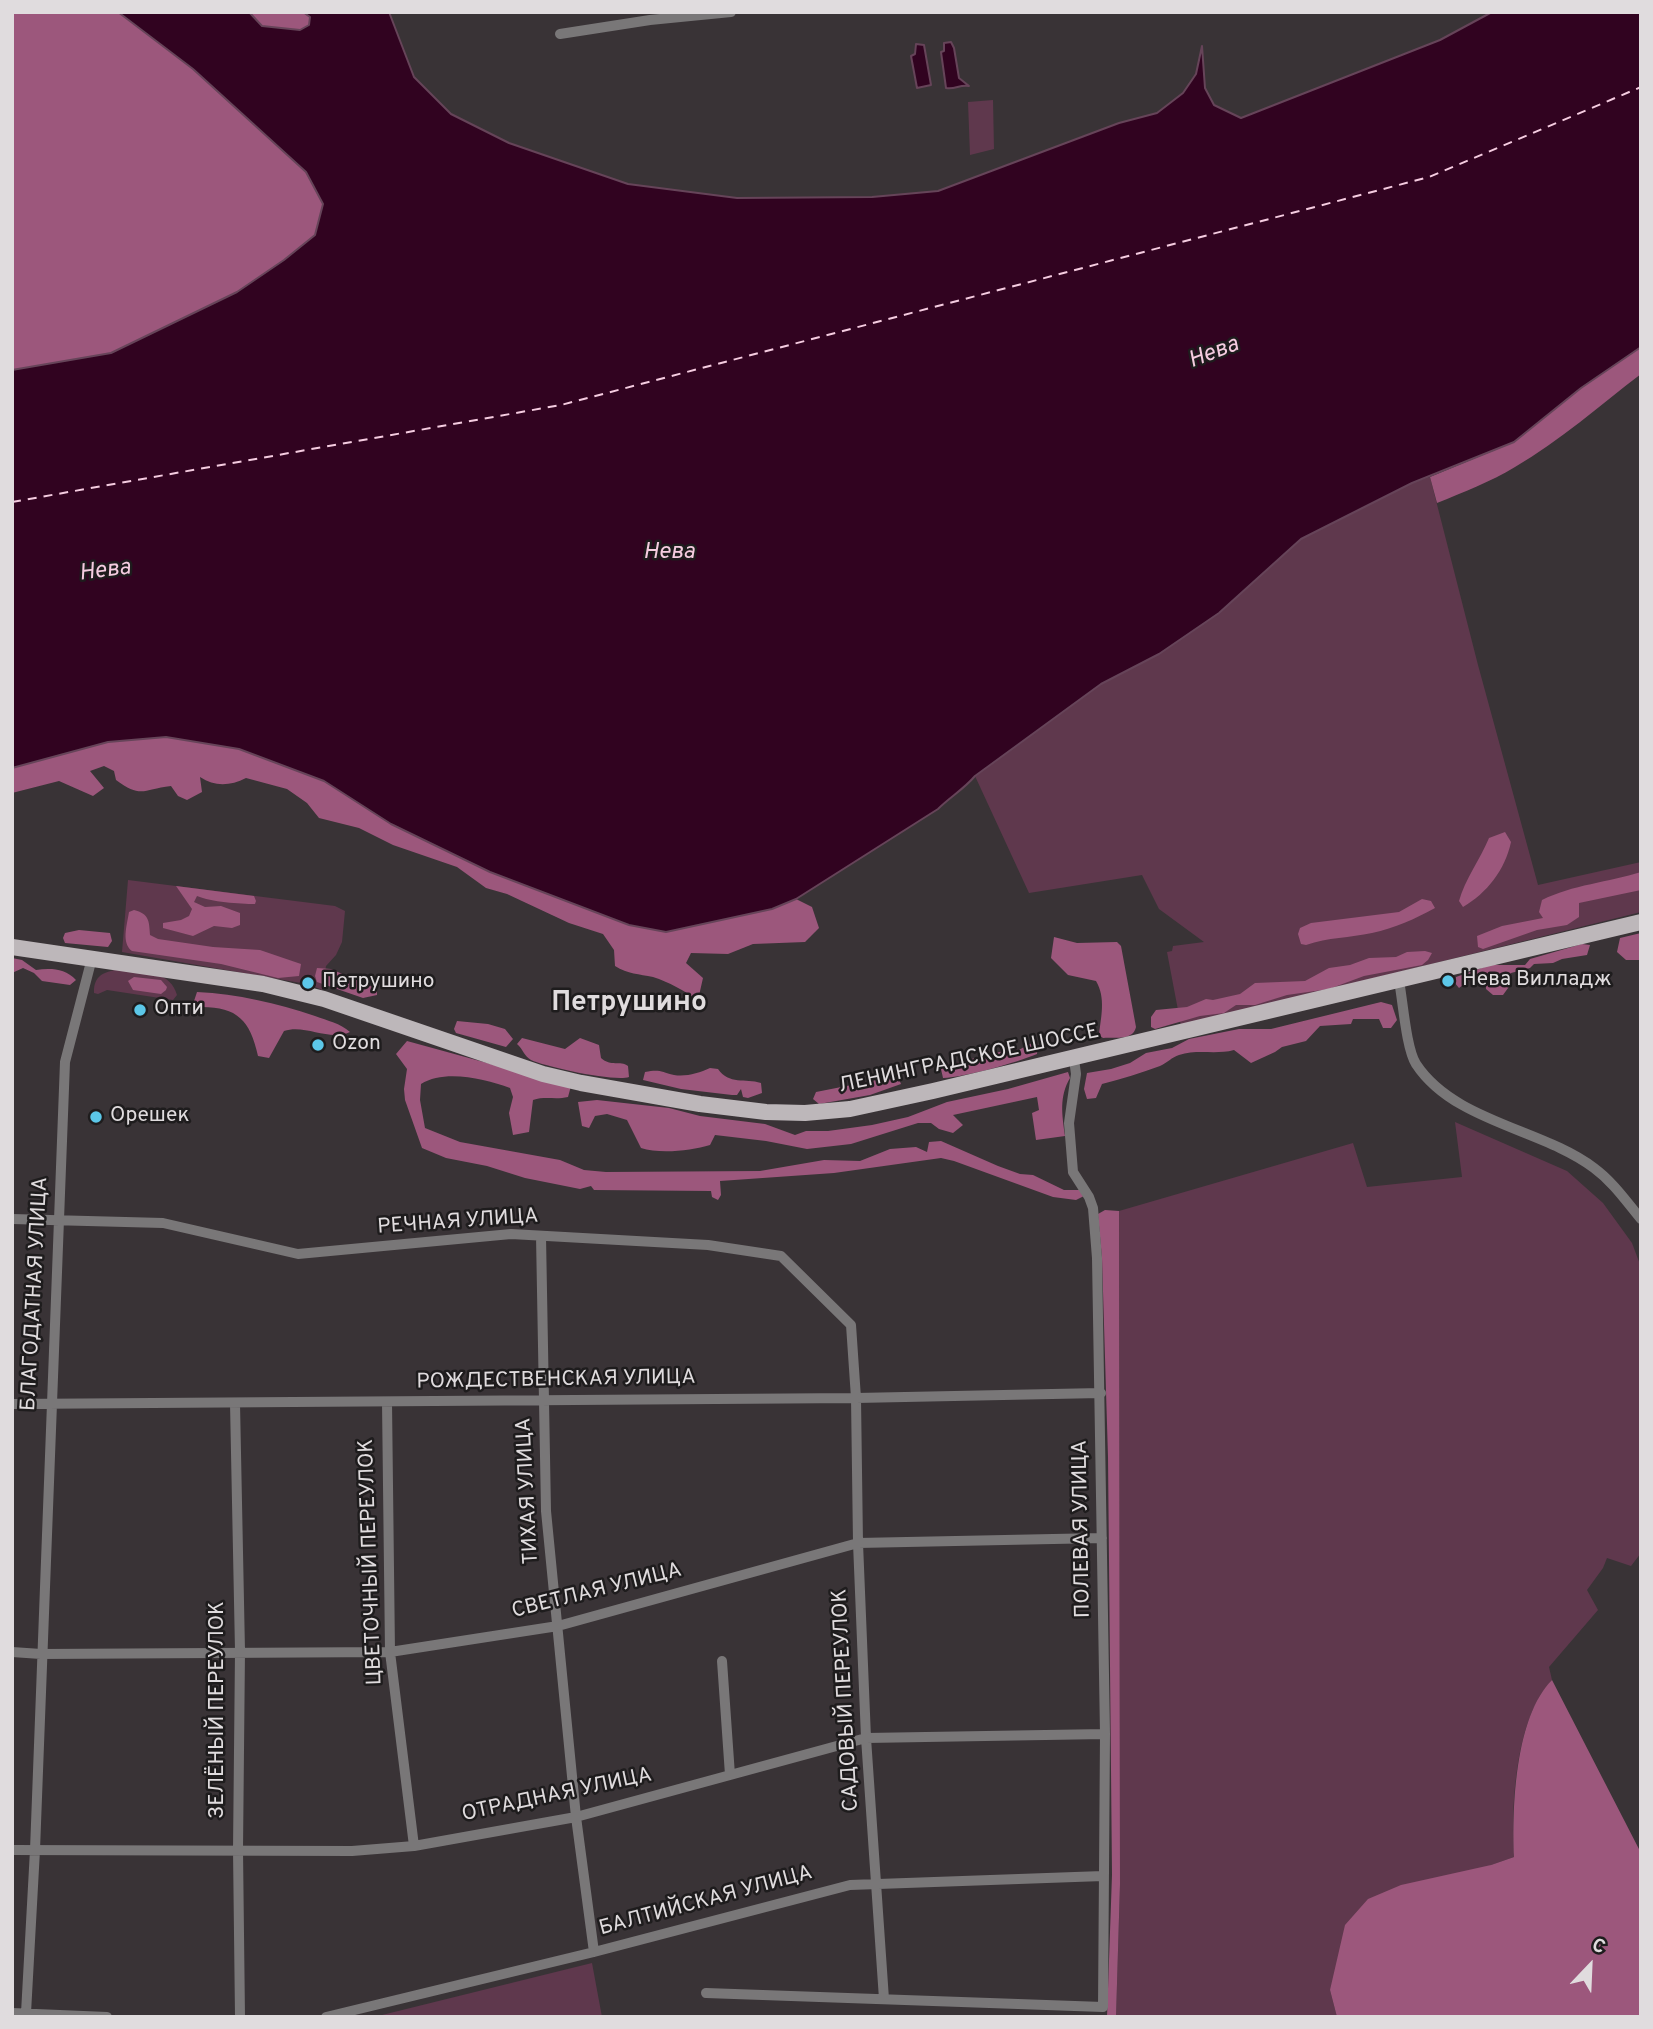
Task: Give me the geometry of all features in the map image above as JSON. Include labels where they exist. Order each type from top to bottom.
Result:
[{"type":"main road","name":"ЛЕНИНГРАДСКОЕ ШОССЕ","points":[[12,947],[289,990],[324,999],[543,1074],[581,1083],[754,1111],[792,1113],[850,1109],[1074,1059],[1641,922]]},
{"type":"street","points":[[560,34],[651,16],[731,12]]},
{"type":"street","name":"БЛАГОДАТНАЯ УЛИЦА","points":[[26,2013],[35,1850],[65,1062],[92,958]]},
{"type":"street","points":[[1399,981],[1412,1055],[1426,1076],[1452,1099],[1569,1153],[1593,1167],[1614,1186],[1641,1219]]},
{"type":"street","name":"ПОЛЕВАЯ УЛИЦА","points":[[884,1999],[1103,2007],[1105,1734],[1101,1393],[1093,1208],[1073,1172],[1069,1123],[1076,1074],[1074,1059]]},
{"type":"street","name":"РЕЧНАЯ УЛИЦА","points":[[12,1219],[163,1223],[298,1254],[511,1234],[708,1245],[780,1256],[851,1325],[856,1398]]},
{"type":"street","name":"ТИХАЯ УЛИЦА","points":[[541,1236],[546,1511],[576,1817],[594,1951]]},
{"type":"street","name":"РОЖДЕСТВЕНСКАЯ УЛИЦА","points":[[12,1404],[856,1398],[1101,1393]]},
{"type":"street","name":"САДОВЫЙ ПЕРЕУЛОК","points":[[856,1398],[858,1543],[866,1738],[884,1999]]},
{"type":"street","name":"ЦВЕТОЧНЫЙ ПЕРЕУЛОК","points":[[387,1402],[390,1652],[414,1846]]},
{"type":"street","name":"ЗЕЛЁНЫЙ ПЕРЕУЛОК","points":[[235,1403],[240,1651],[240,2017]]},
{"type":"street","name":"СВЕТЛАЯ УЛИЦА","points":[[12,1652],[390,1652],[558,1626],[858,1543],[1102,1538]]},
{"type":"street","points":[[722,1661],[730,1775]]},
{"type":"street","name":"ОТРАДНАЯ УЛИЦА","points":[[12,1850],[352,1852],[414,1846],[576,1817],[866,1738],[1105,1734]]},
{"type":"street","name":"БАЛТИЙСКАЯ УЛИЦА","points":[[326,2017],[850,1885],[1103,1876]]},
{"type":"street","points":[[706,1993],[884,1999]]},
{"type":"street","points":[[12,2013],[107,2017]]},
{"type":"shaded area","points":[[12,12],[118,12],[193,69],[306,172],[323,204],[315,235],[237,292],[111,353],[12,370]]},
{"type":"shaded area","points":[[249,12],[303,12],[310,17],[309,25],[300,30],[262,26]]},
{"type":"shaded area","points":[[993,100],[994,149],[970,155],[968,102]]},
{"type":"shaded area","points":[[1641,347],[1641,374],[1580,422],[1532,457],[1506,472],[1437,503],[1430,477],[1514,442],[1581,388]]},
{"type":"shaded area","points":[[1430,477],[1538,885],[1641,862],[1641,912],[1181,1026],[1167,952],[1172,951],[1173,946],[1204,942],[1159,909],[1142,875],[1029,893],[975,776],[1101,684],[1159,654],[1219,613],[1301,539],[1412,483]]},
{"type":"shaded area","points":[[166,737],[239,749],[324,781],[391,824],[666,932],[772,909],[796,899],[812,907],[819,928],[805,942],[753,944],[728,954],[691,953],[686,963],[703,978],[698,1000],[665,981],[615,966],[614,950],[603,934],[569,923],[507,894],[486,888],[457,867],[393,845],[359,828],[319,818],[307,803],[287,789],[246,778],[223,784],[200,777],[202,792],[187,800],[178,796],[171,786],[143,791],[132,789],[116,780],[114,771],[104,766],[90,771],[104,788],[93,796],[59,781],[12,793],[12,768],[108,742]]},
{"type":"shaded area","points":[[1505,832],[1511,842],[1500,871],[1480,895],[1463,907],[1459,901],[1462,893],[1489,838]]},
{"type":"shaded area","points":[[1641,872],[1641,890],[1579,903],[1579,917],[1567,925],[1537,930],[1483,949],[1478,947],[1477,936],[1502,926],[1543,918],[1539,912],[1542,900],[1566,891]]},
{"type":"shaded area","points":[[128,880],[335,906],[345,911],[342,942],[336,955],[326,966],[322,990],[313,986],[313,978],[307,976],[301,983],[122,952]]},
{"type":"shaded area","points":[[176,886],[254,896],[256,901],[255,904],[234,903],[197,896],[194,902],[205,907],[221,906],[240,913],[240,925],[232,928],[214,926],[193,936],[163,928],[163,923],[189,916],[192,909]]},
{"type":"shaded area","points":[[1422,899],[1431,901],[1435,908],[1397,926],[1364,935],[1301,944],[1298,934],[1300,928],[1311,923],[1399,912]]},
{"type":"shaded area","points":[[134,910],[145,916],[150,935],[158,939],[260,950],[301,964],[299,976],[278,978],[221,964],[132,951],[127,943],[126,933],[129,912]]},
{"type":"shaded area","points":[[79,930],[110,933],[112,941],[108,947],[65,943],[65,933]]},
{"type":"shaded area","points":[[1641,933],[1641,960],[1626,960],[1617,952],[1620,938]]},
{"type":"shaded area","points":[[1054,937],[1077,943],[1117,942],[1121,946],[1136,1027],[1131,1034],[1118,1038],[1103,1038],[1099,1035],[1102,1008],[1099,987],[1096,981],[1068,975],[1051,958]]},
{"type":"shaded area","points":[[1582,944],[1590,945],[1587,955],[1553,963],[1534,964],[1530,968],[1511,973],[1511,984],[1503,995],[1493,995],[1486,989],[1486,980],[1478,977],[1459,988],[1454,982],[1456,977],[1490,965],[1525,965],[1530,959]]},
{"type":"shaded area","points":[[1407,952],[1432,953],[1422,965],[1364,976],[1329,989],[1287,995],[1255,1005],[1236,1005],[1224,1013],[1200,1016],[1155,1029],[1151,1027],[1151,1017],[1156,1010],[1187,1007],[1206,999],[1240,994],[1255,983],[1305,981],[1329,968],[1350,965],[1369,958],[1396,957]]},
{"type":"shaded area","points":[[12,958],[22,960],[36,970],[62,971],[76,980],[70,985],[42,981],[23,968],[12,973]]},
{"type":"shaded area","points":[[126,968],[164,977],[174,987],[177,995],[173,1000],[107,990],[94,993],[99,977]]},
{"type":"shaded area","points":[[317,968],[331,969],[377,989],[377,995],[363,998],[317,982]]},
{"type":"shaded area","points":[[134,977],[161,980],[167,987],[166,990],[161,994],[133,990],[128,981]]},
{"type":"shaded area","points":[[197,992],[271,1003],[334,1022],[350,1032],[334,1035],[292,1029],[284,1031],[269,1058],[258,1056],[246,1024],[232,1012],[198,1007],[194,1001]]},
{"type":"shaded area","points":[[1381,1002],[1392,1005],[1397,1020],[1391,1028],[1383,1028],[1379,1019],[1353,1019],[1351,1024],[1320,1026],[1306,1041],[1282,1047],[1251,1063],[1234,1050],[1186,1053],[1160,1066],[1102,1084],[1096,1098],[1087,1099],[1084,1089],[1087,1073],[1130,1063],[1146,1053],[1172,1048],[1189,1039],[1239,1029],[1271,1029]]},
{"type":"shaded area","points":[[457,1021],[488,1024],[505,1029],[513,1039],[506,1047],[456,1033],[454,1029]]},
{"type":"shaded area","points":[[522,1038],[565,1049],[580,1038],[599,1045],[601,1058],[605,1061],[628,1066],[629,1077],[596,1076],[539,1063],[531,1060],[517,1044]]},
{"type":"shaded area","points":[[407,1041],[571,1086],[568,1097],[533,1100],[529,1132],[513,1135],[509,1113],[513,1097],[510,1088],[489,1081],[453,1076],[431,1079],[421,1084],[420,1100],[425,1128],[460,1142],[560,1160],[584,1170],[606,1172],[760,1171],[824,1160],[860,1161],[890,1149],[916,1147],[927,1152],[929,1142],[941,1141],[998,1166],[1020,1174],[1033,1175],[1064,1190],[1079,1190],[1086,1195],[1076,1200],[1053,1197],[941,1158],[834,1173],[720,1181],[721,1195],[718,1200],[712,1197],[711,1191],[594,1190],[591,1186],[580,1189],[525,1178],[487,1166],[446,1158],[422,1148],[405,1100],[407,1069],[396,1054]]},
{"type":"shaded area","points":[[1038,1044],[1037,1054],[990,1069],[943,1078],[943,1066],[1012,1049],[1019,1050]]},
{"type":"shaded area","points":[[710,1068],[718,1069],[732,1079],[761,1083],[762,1093],[748,1098],[743,1097],[741,1089],[737,1095],[732,1095],[681,1089],[643,1080],[645,1072],[683,1075]]},
{"type":"shaded area","points":[[1068,1072],[1070,1078],[1062,1106],[1065,1136],[1036,1140],[1032,1113],[1039,1110],[1037,1097],[953,1115],[963,1125],[953,1133],[939,1129],[931,1123],[918,1123],[851,1144],[807,1149],[715,1135],[710,1145],[666,1151],[641,1148],[627,1120],[607,1114],[595,1116],[589,1128],[582,1126],[578,1102],[597,1100],[669,1108],[700,1116],[765,1124],[795,1135],[806,1131],[872,1125],[908,1117],[947,1102]]},
{"type":"shaded area","points":[[892,1077],[899,1079],[901,1084],[870,1095],[819,1104],[813,1099],[816,1092]]},
{"type":"shaded area","points":[[1455,1122],[1567,1171],[1603,1203],[1632,1243],[1641,1267],[1641,1553],[1631,1566],[1607,1558],[1587,1590],[1598,1610],[1549,1667],[1552,1680],[1540,1696],[1530,1717],[1518,1764],[1513,1814],[1514,1857],[1491,1865],[1330,1990],[1337,2017],[1116,2017],[1120,1884],[1119,1211],[1353,1143],[1367,1187],[1462,1177]]},
{"type":"shaded area","points":[[1105,1210],[1119,1211],[1120,1884],[1116,2017],[1107,2017],[1112,1875],[1108,1457],[1102,1258],[1098,1214]]},
{"type":"shaded area","points":[[1552,1680],[1641,1853],[1641,2017],[1337,2017],[1330,1990],[1345,1925],[1368,1899],[1401,1885],[1491,1865],[1514,1857],[1515,1789],[1523,1739],[1530,1716]]},
{"type":"shaded area","points":[[592,1963],[602,2017],[374,2017]]},
{"type":"water","name":"Нева","points":[[118,12],[249,12],[262,26],[300,30],[309,25],[310,17],[303,12],[389,12],[414,77],[451,114],[509,143],[628,184],[737,198],[872,197],[938,191],[1119,123],[1157,113],[1183,93],[1196,74],[1202,46],[1205,88],[1214,105],[1241,118],[1440,40],[1492,12],[1641,12],[1641,347],[1581,388],[1514,442],[1412,483],[1301,539],[1219,613],[1159,654],[1101,684],[975,776],[938,809],[796,899],[772,909],[666,932],[629,925],[490,872],[391,824],[324,781],[239,749],[166,737],[108,742],[12,768],[12,370],[111,353],[237,292],[315,235],[323,204],[306,172],[193,69]]},
{"type":"water","points":[[951,42],[959,78],[969,86],[946,88],[941,52],[944,51],[944,43]]},
{"type":"water","points":[[916,44],[924,45],[931,85],[917,88],[911,56],[915,54]]},
{"type":"ferry route","points":[[12,502],[561,405],[1429,177],[1641,87]]},
{"type":"place","name":"Нева Вилладж","points":[[1448,981]]},
{"type":"place","name":"Петрушино","points":[[308,983]]},
{"type":"place","name":"Опти","points":[[140,1010]]},
{"type":"place","name":"Ozon","points":[[318,1045]]},
{"type":"place","name":"Орешек","points":[[96,1117]]},
{"type":"district","name":"Петрушино","points":[[629,1004]]}]
